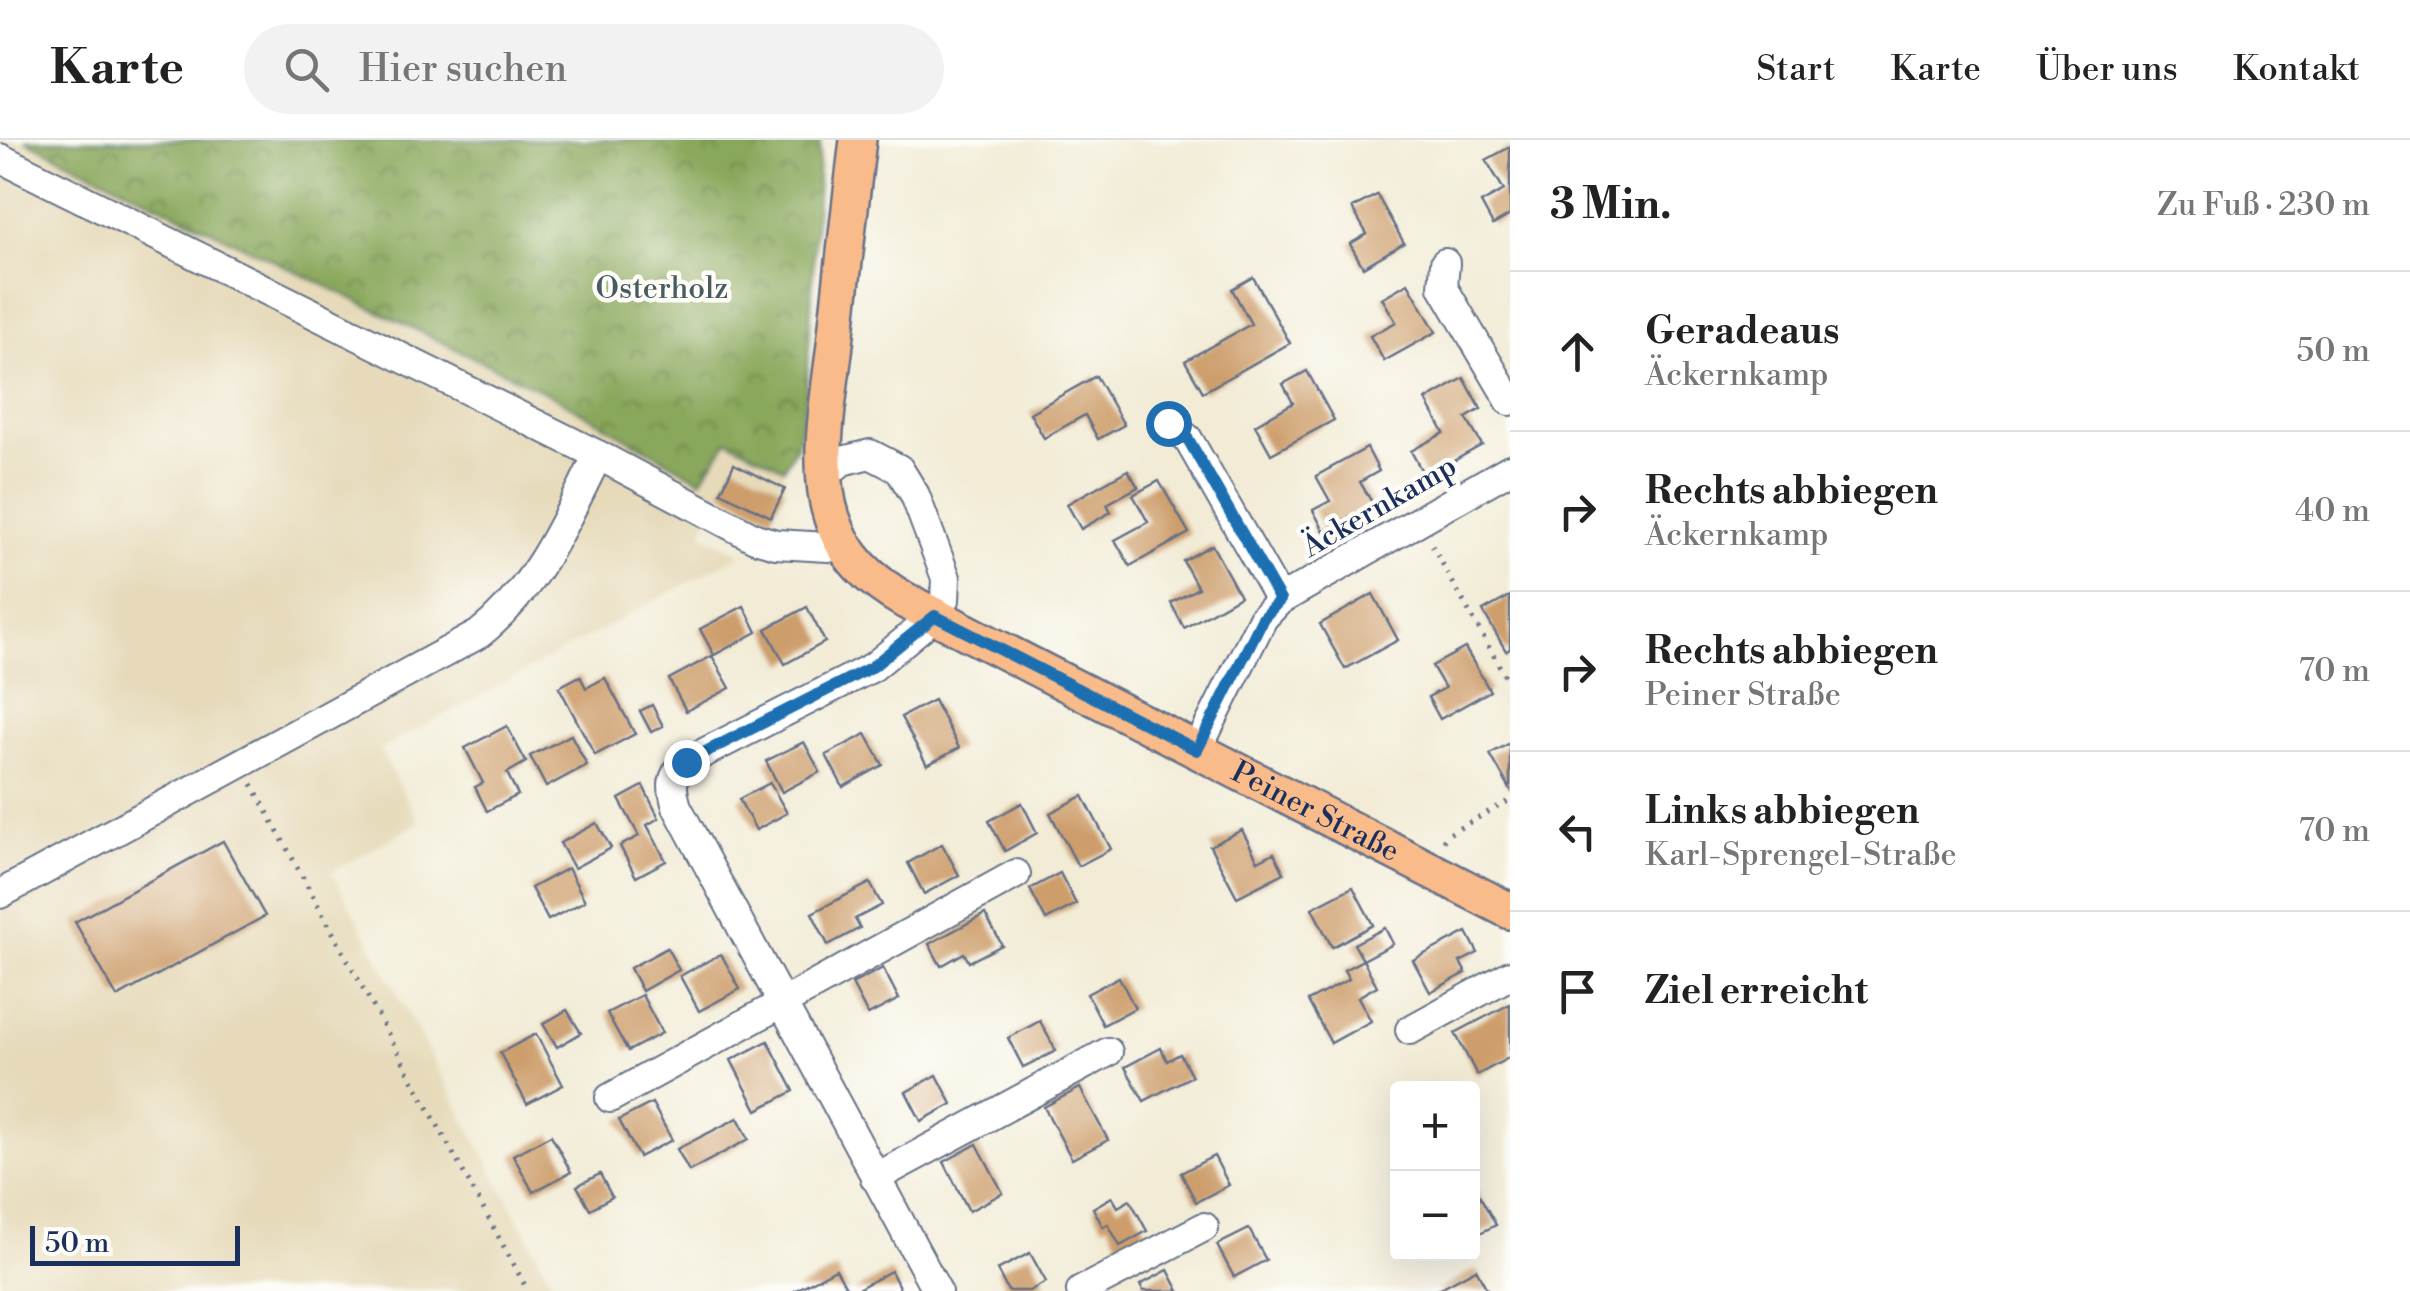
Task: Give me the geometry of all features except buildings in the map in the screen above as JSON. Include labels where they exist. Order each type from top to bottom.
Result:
[{"type":"main road","name":"Peiner Straße","points":[[858,140],[824,476],[831,517],[844,548],[877,584],[935,616],[1510,910]]},
{"type":"street","points":[[0,158],[598,455],[755,538],[790,546],[844,548]]},
{"type":"street","points":[[1444,263],[1443,287],[1510,402]]},
{"type":"street","points":[[1168,423],[1188,439],[1280,600]]},
{"type":"street","points":[[824,476],[842,462],[870,454],[899,468],[915,495],[946,578],[945,600],[935,616],[872,667],[686,762],[674,772],[671,789],[677,807],[937,1291]]},
{"type":"street","points":[[0,894],[454,648],[494,622],[548,554],[598,455]]},
{"type":"street","name":"Äckernkamp","points":[[1197,750],[1263,618],[1280,600],[1510,469]]},
{"type":"street","points":[[610,1098],[1016,874]]},
{"type":"street","points":[[1410,1030],[1510,976]]},
{"type":"street","points":[[876,1178],[1108,1052]]},
{"type":"street","points":[[1081,1291],[1204,1227]]},
{"type":"path","points":[[1418,520],[1510,685]]},
{"type":"path","points":[[240,764],[528,1291]]},
{"type":"path","points":[[1422,866],[1449,834],[1510,800]]},
{"type":"shaded area","points":[[0,140],[820,140],[806,401],[798,442],[784,468],[785,489],[771,517],[721,492],[702,533],[741,554],[380,750],[419,822],[332,872],[557,1291],[0,1291]]},
{"type":"green space","name":"Osterholz","points":[[25,140],[820,140],[806,401],[798,442],[784,468],[728,440],[701,480],[555,397]]},
{"type":"route","points":[[686,762],[872,667],[935,616],[1197,750],[1263,618],[1280,600],[1188,439],[1168,423]]}]
